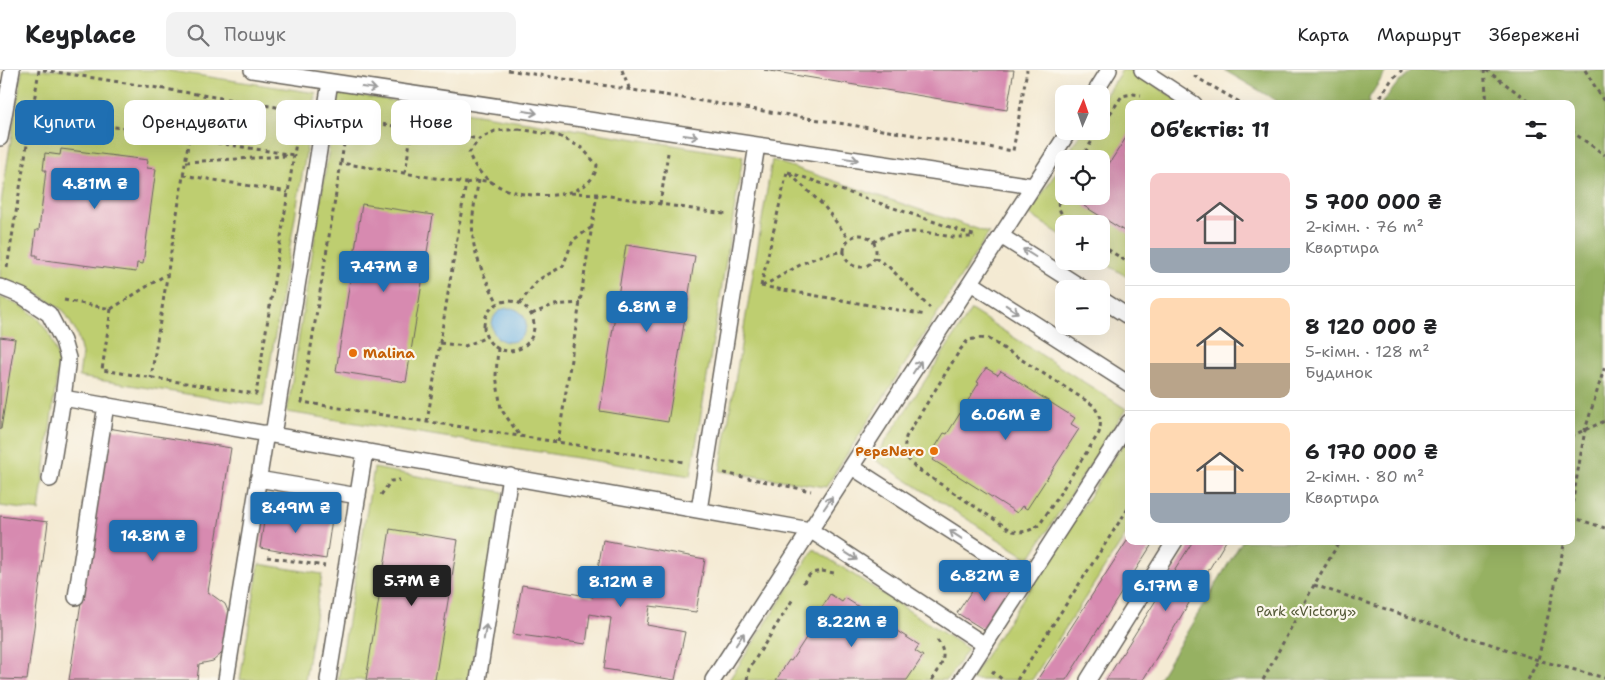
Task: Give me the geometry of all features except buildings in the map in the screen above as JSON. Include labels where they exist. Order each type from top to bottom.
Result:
[{"type":"lane","points":[[0,138],[12,70]]},
{"type":"lane","points":[[252,70],[1033,186]]},
{"type":"lane","points":[[1100,85],[1109,70]]},
{"type":"lane","points":[[1142,70],[1188,100]]},
{"type":"lane","points":[[226,680],[258,480],[269,434],[330,82]]},
{"type":"lane","points":[[713,680],[1063,140]]},
{"type":"lane","points":[[699,510],[757,146]]},
{"type":"lane","points":[[1001,236],[1070,280]]},
{"type":"lane","points":[[3,282],[49,314],[63,340],[68,358],[50,479]]},
{"type":"lane","points":[[971,283],[1125,381]]},
{"type":"lane","points":[[1110,305],[1125,314]]},
{"type":"lane","points":[[63,398],[810,530],[985,645]]},
{"type":"lane","points":[[76,597],[106,405]]},
{"type":"lane","points":[[962,680],[1125,428]]},
{"type":"lane","points":[[328,680],[365,451]]},
{"type":"lane","points":[[852,467],[1027,580]]},
{"type":"lane","points":[[478,680],[510,476]]},
{"type":"lane","points":[[258,480],[358,496]]},
{"type":"lane","points":[[1088,680],[1172,545]]},
{"type":"path","points":[[34,100],[39,70]]},
{"type":"path","points":[[43,70],[301,111],[256,394],[102,370],[111,309]]},
{"type":"path","points":[[508,70],[1014,151],[1027,70]]},
{"type":"path","points":[[622,70],[630,90]]},
{"type":"path","points":[[1379,100],[1392,79],[1402,70]]},
{"type":"path","points":[[1485,70],[1488,100]]},
{"type":"path","points":[[1485,70],[1527,100]]},
{"type":"path","points":[[1585,70],[1605,103]]},
{"type":"path","points":[[1191,75],[1236,100]]},
{"type":"path","points":[[195,100],[196,94]]},
{"type":"path","points":[[1110,114],[1122,96],[1143,95]]},
{"type":"path","points":[[391,125],[348,118],[302,402],[684,462],[705,470],[815,491]]},
{"type":"path","points":[[577,138],[519,129],[495,131],[479,139],[469,153],[472,162],[482,174],[492,182],[514,192],[543,196],[568,193],[597,194],[724,214]]},
{"type":"path","points":[[1575,134],[1605,155]]},
{"type":"path","points":[[559,136],[582,148],[597,165],[596,175],[588,183],[568,193]]},
{"type":"path","points":[[471,138],[479,139]]},
{"type":"path","points":[[3,282],[27,145]]},
{"type":"path","points":[[151,378],[188,145]]},
{"type":"path","points":[[226,145],[294,156]]},
{"type":"path","points":[[405,173],[409,145]]},
{"type":"path","points":[[660,204],[668,152],[677,154]]},
{"type":"path","points":[[186,162],[294,156]]},
{"type":"path","points":[[340,163],[466,183],[478,180],[492,182]]},
{"type":"path","points":[[787,172],[824,206],[849,238]]},
{"type":"path","points":[[787,172],[978,237],[952,237],[924,232],[910,232],[887,235],[873,242]]},
{"type":"path","points":[[761,286],[787,172]]},
{"type":"path","points":[[184,175],[288,192]]},
{"type":"path","points":[[478,180],[473,210],[473,240],[486,280],[498,303]]},
{"type":"path","points":[[428,422],[466,183]]},
{"type":"path","points":[[558,442],[597,194]]},
{"type":"path","points":[[722,223],[725,206]]},
{"type":"path","points":[[520,303],[538,280],[563,266],[573,240],[592,227]]},
{"type":"path","points":[[864,235],[873,242],[876,252],[875,258],[868,266],[857,268],[847,262],[843,252],[849,238],[864,235]]},
{"type":"path","points":[[1110,251],[1125,260]]},
{"type":"path","points":[[761,286],[814,258],[830,253],[843,252]]},
{"type":"path","points":[[875,258],[901,277],[933,312]]},
{"type":"path","points":[[55,298],[111,309],[168,274]]},
{"type":"path","points":[[761,286],[930,316]]},
{"type":"path","points":[[513,301],[520,303],[532,314],[534,329],[532,337],[527,343],[514,350],[498,348],[487,337],[485,330],[487,314],[498,303],[513,301]]},
{"type":"path","points":[[532,314],[554,305],[580,303]]},
{"type":"path","points":[[440,343],[465,346],[487,337]]},
{"type":"path","points":[[989,339],[1092,405],[1099,413],[1101,425],[1099,433],[1040,524],[1032,530],[1012,531],[916,468],[906,457],[904,447],[906,437],[968,340],[989,339]]},
{"type":"path","points":[[498,348],[496,375],[501,409],[520,436]]},
{"type":"path","points":[[1575,488],[1585,430],[1605,366]]},
{"type":"path","points":[[1575,434],[1605,421]]},
{"type":"path","points":[[684,462],[685,453]]},
{"type":"path","points":[[379,501],[381,493],[392,482],[406,479]]},
{"type":"path","points":[[1017,680],[1125,513]]},
{"type":"path","points":[[1575,518],[1605,528]]},
{"type":"path","points":[[1263,680],[1338,545]]},
{"type":"path","points":[[1528,680],[1538,660],[1564,545]]},
{"type":"path","points":[[246,554],[346,570]]},
{"type":"path","points":[[803,584],[811,573],[832,572],[840,577]]},
{"type":"path","points":[[1314,585],[1538,660],[1605,678]]},
{"type":"path","points":[[747,680],[749,669],[798,591]]},
{"type":"path","points":[[932,680],[942,666],[944,657],[942,646],[935,638]]},
{"type":"green space","points":[[22,70],[163,70],[316,93],[315,100],[276,100],[276,145],[307,145],[263,406],[79,377],[82,354],[77,334],[64,311],[37,293],[0,281],[0,209],[15,114],[15,145],[114,145],[114,100],[17,100]]},
{"type":"green space","points":[[1122,70],[1131,70],[1178,100],[1125,100],[1125,276],[1110,266],[1110,215],[1055,215],[1055,231],[1029,214],[1055,174],[1055,205],[1110,205],[1110,150],[1070,150],[1077,140],[1110,140],[1110,88]]},
{"type":"green space","points":[[1224,70],[1387,70],[1369,100],[1275,100]]},
{"type":"green space","name":"Park «Victory»","points":[[1412,70],[1605,70],[1605,680],[1158,680],[1240,545],[1575,545],[1575,100],[1384,100]]},
{"type":"green space","points":[[338,92],[391,100],[391,145],[471,145],[471,113],[743,156],[691,476],[287,412],[330,145],[381,145],[381,100],[337,100]]},
{"type":"green space","points":[[772,160],[989,233],[826,487],[720,471]]},
{"type":"green space","points":[[0,297],[25,308],[39,319],[51,337],[59,361],[39,511],[0,506]]},
{"type":"green space","points":[[971,310],[1125,408],[1029,559],[874,459]]},
{"type":"green space","points":[[1125,441],[1125,536],[1032,680],[970,680]]},
{"type":"green space","points":[[374,468],[503,492],[469,680],[338,680]]},
{"type":"green space","points":[[814,549],[968,649],[947,680],[729,680]]},
{"type":"green space","points":[[259,564],[322,574],[305,680],[240,680]]},
{"type":"water","points":[[509,308],[516,309],[521,313],[525,318],[525,332],[521,337],[516,341],[509,342],[502,341],[497,337],[493,332],[492,325],[493,318],[497,313],[502,309]]},
{"type":"place","name":"Malina","points":[[353,353]]},
{"type":"place","name":"PepeNero","points":[[934,451]]}]
